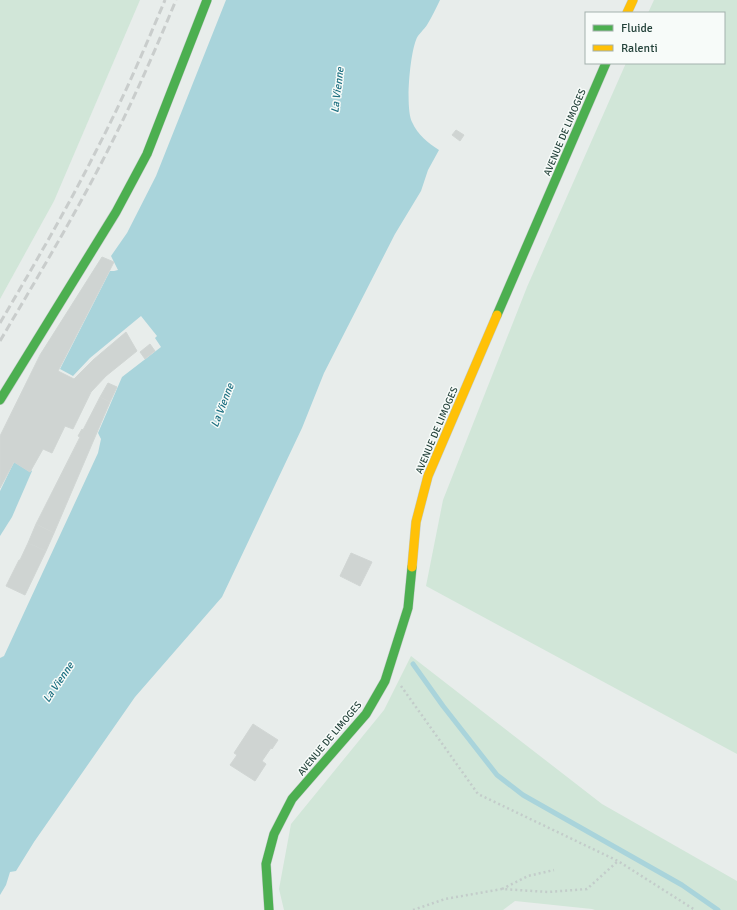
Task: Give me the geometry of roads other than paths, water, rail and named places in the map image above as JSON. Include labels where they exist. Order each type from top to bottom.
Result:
[{"type":"main road","points":[[0,400],[116,212],[147,154],[207,0]]},
{"type":"main road","points":[[627,12],[633,0]]},
{"type":"main road","name":"AVENUE DE LIMOGES","points":[[269,910],[266,864],[274,834],[292,799],[366,714],[385,681],[408,608],[416,522],[428,476],[606,64]]},
{"type":"water","name":"La Vienne","points":[[226,0],[440,0],[426,27],[416,40],[409,81],[410,115],[414,127],[424,138],[439,150],[428,170],[421,191],[395,234],[324,373],[302,428],[222,597],[135,697],[34,842],[16,871],[10,872],[6,885],[0,895],[0,658],[4,656],[98,453],[101,439],[98,433],[122,377],[161,347],[155,338],[157,336],[141,316],[90,358],[73,376],[60,369],[110,271],[118,270],[111,256],[127,233],[156,176]]},
{"type":"water","points":[[15,460],[32,471],[12,517],[0,536],[0,491]]},
{"type":"waterway","points":[[413,664],[443,706],[497,775],[523,795],[682,885],[718,910]]},
{"type":"railway","points":[[0,323],[87,169],[125,93],[165,0]]},
{"type":"railway","points":[[0,341],[42,270],[108,150],[144,76],[176,0]]}]
